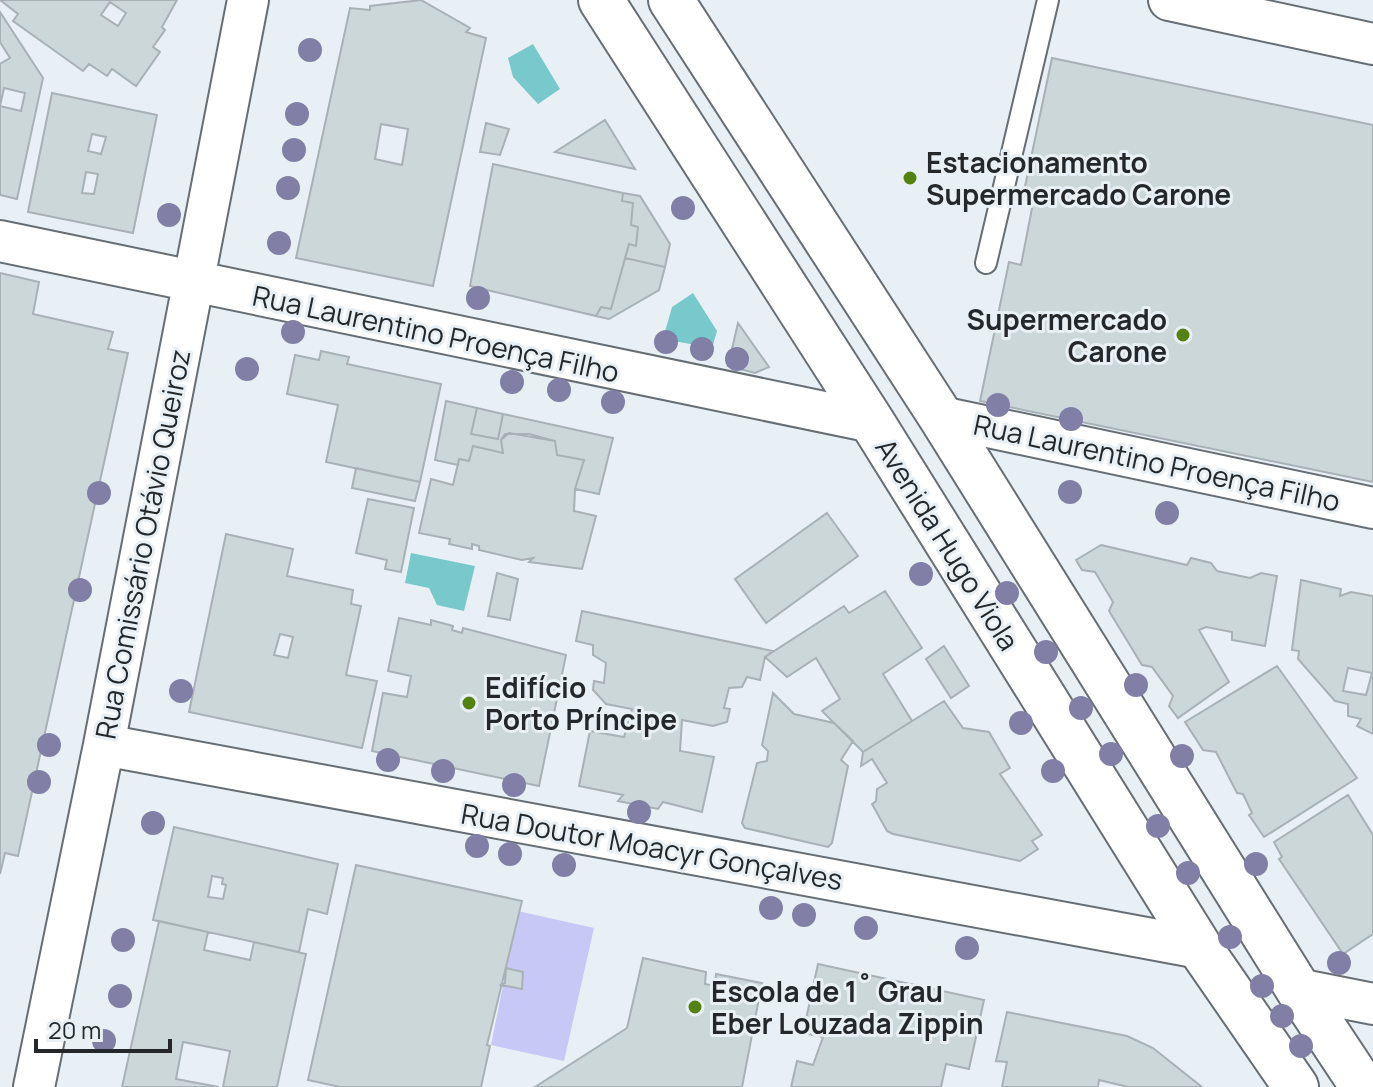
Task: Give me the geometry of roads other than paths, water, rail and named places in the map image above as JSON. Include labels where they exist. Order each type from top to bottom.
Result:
[{"type":"street","name":"Rua Comissário Otávio Queiroz","points":[[34,1087],[104,745],[190,282],[248,0]]},
{"type":"street","name":"Avenida Hugo Viola","points":[[601,0],[872,422],[1200,948],[1296,1087]]},
{"type":"street","points":[[671,0],[941,417],[1298,989],[1363,1087]]},
{"type":"street","points":[[1169,0],[1373,44]]},
{"type":"street","name":"Rua Laurentino Proença Filho","points":[[0,241],[872,422]]},
{"type":"street","name":"Rua Laurentino Proença Filho","points":[[941,417],[1373,508]]},
{"type":"street","name":"Rua Doutor Moacyr Gonçalves","points":[[104,745],[1200,948]]},
{"type":"street","points":[[1298,989],[1373,1004]]},
{"type":"lane","points":[[986,263],[1048,0]]},
{"type":"place","name":"Estacionamento Supermercado Carone","points":[[910,178]]},
{"type":"place","name":"Supermercado Carone","points":[[1183,335]]},
{"type":"place","name":"Edifício Porto Príncipe","points":[[469,703]]},
{"type":"place","name":"Escola de 1˚ Grau Eber Louzada Zippin","points":[[695,1007]]}]
